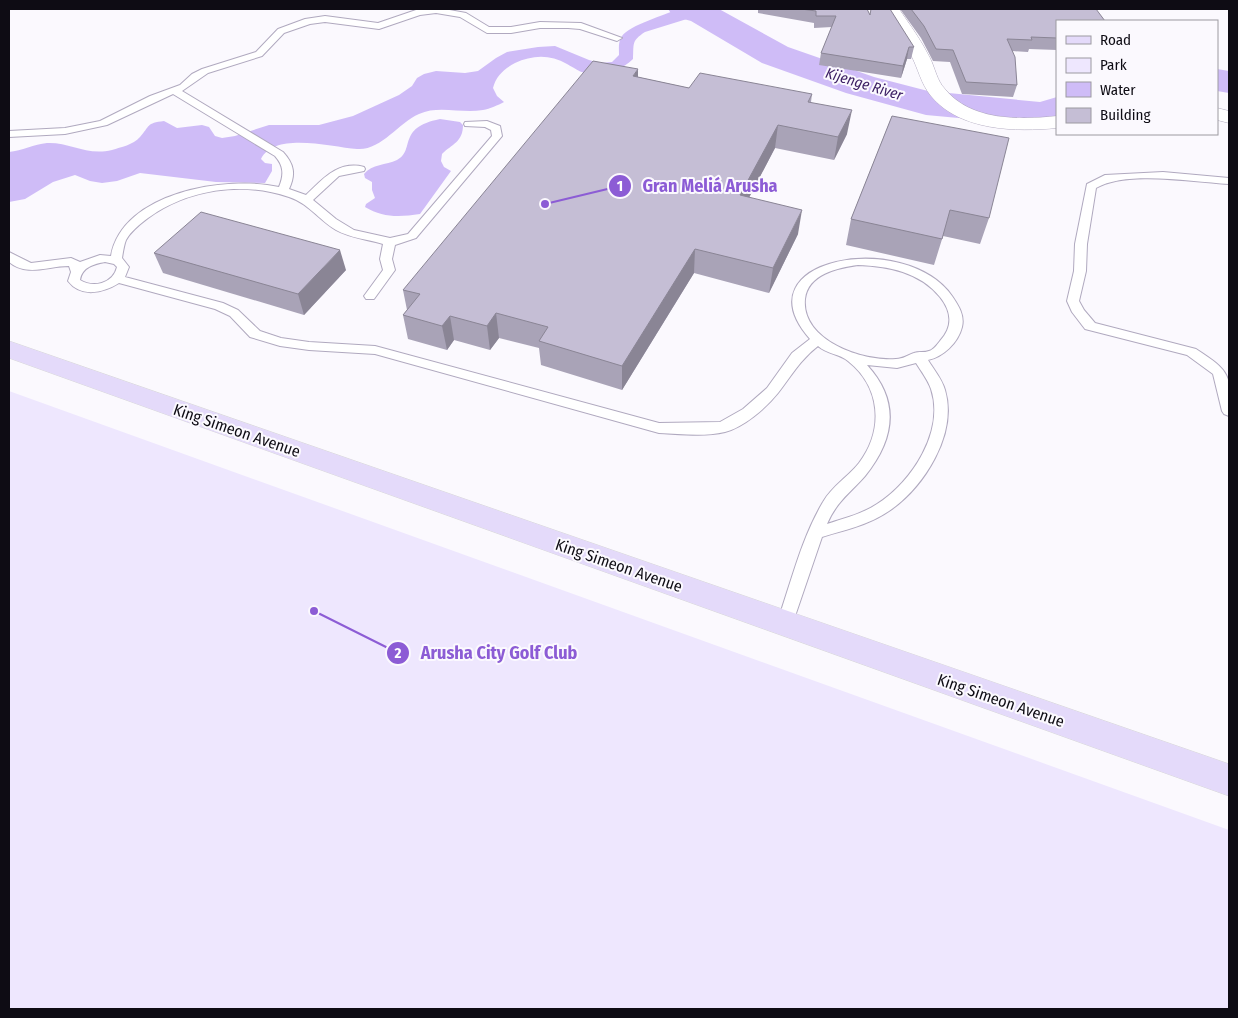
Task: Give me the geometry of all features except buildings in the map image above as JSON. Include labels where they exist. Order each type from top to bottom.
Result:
[{"type":"main road","name":"King Simeon Avenue","points":[[9,349],[1229,780]]},
{"type":"street","points":[[891,9],[919,53],[937,92],[959,111],[983,119],[1034,125],[1056,122]]},
{"type":"lane","points":[[9,134],[72,130],[103,123],[154,98],[183,87],[195,76],[205,71],[259,54],[281,31],[308,21],[325,19],[379,26],[419,12],[436,10],[463,15],[479,27],[487,30],[511,30],[540,25],[568,25],[581,26],[617,38]]},
{"type":"lane","points":[[175,91],[272,150],[286,161],[289,170],[283,191]]},
{"type":"lane","points":[[116,260],[120,240],[148,212],[169,200],[220,186],[250,186],[283,191],[307,200],[328,219],[345,230],[389,242],[402,240],[412,236],[496,136],[496,128],[492,125],[469,124]]},
{"type":"lane","points":[[307,200],[336,172],[347,169],[360,169]]},
{"type":"lane","points":[[1229,181],[1162,175],[1106,178],[1091,186],[1081,244],[1080,271],[1073,301],[1078,312],[1090,326],[1190,352],[1205,361],[1219,372],[1229,411]]},
{"type":"lane","points":[[370,296],[389,270],[385,264],[384,257],[389,242]]},
{"type":"lane","points":[[9,256],[20,266],[30,268],[70,262],[76,264],[74,280],[82,287],[88,288],[104,287],[118,279],[124,269],[123,264],[116,260],[96,260],[76,271]]},
{"type":"lane","points":[[858,261],[882,262],[907,268],[929,279],[946,294],[955,311],[956,328],[947,344],[930,356],[918,356],[906,363],[877,363],[852,357],[827,346],[818,339],[810,332],[800,316],[798,300],[804,285],[817,273],[835,265],[858,261]]},
{"type":"lane","points":[[118,279],[219,306],[234,313],[255,334],[280,342],[375,350],[404,356],[659,428],[723,427],[748,413],[772,391],[797,356],[818,339]]},
{"type":"lane","points":[[817,533],[869,516],[903,492],[926,462],[940,430],[939,392],[918,356]]},
{"type":"lane","points":[[786,623],[828,507],[840,490],[859,473],[876,449],[884,425],[883,404],[878,390],[852,357]]},
{"type":"green space","points":[[9,391],[1229,830],[1229,1009],[9,1009]]},
{"type":"water","points":[[678,9],[703,14],[645,32],[635,41],[633,59],[625,66],[616,70],[591,75],[548,57],[534,57],[521,60],[507,68],[496,80],[493,88],[497,96],[504,102],[488,109],[475,111],[427,111],[411,118],[374,146],[366,148],[357,149],[304,143],[278,145],[268,150],[261,159],[265,163],[272,164],[272,171],[265,183],[216,182],[140,173],[117,181],[102,183],[75,175],[53,182],[25,199],[9,202],[9,152],[47,143],[94,151],[112,150],[134,142],[151,124],[164,121],[177,128],[202,125],[209,127],[215,136],[222,138],[235,136],[269,125],[319,125],[353,116],[399,95],[424,74],[436,71],[465,73],[478,71],[507,52],[555,46],[589,60],[600,63],[612,62],[619,55],[620,41],[626,32],[640,24]]},
{"type":"water","points":[[440,119],[460,122],[463,125],[463,131],[459,139],[442,154],[441,161],[444,167],[451,171],[420,214],[392,216],[372,211],[365,207],[366,204],[375,198],[372,182],[365,178],[364,174],[375,166],[397,160],[406,151],[409,139],[417,128]]},
{"type":"waterway","name":"Kijenge River","points":[[685,9],[703,14],[775,55],[860,85],[926,103],[1044,114],[1056,109]]},
{"type":"waterway","name":"Kijenge River","points":[[1218,80],[1229,82]]},
{"type":"place","name":"Gran Meliá Arusha","points":[[545,204]]},
{"type":"place","name":"Arusha City Golf Club","points":[[314,611]]}]
